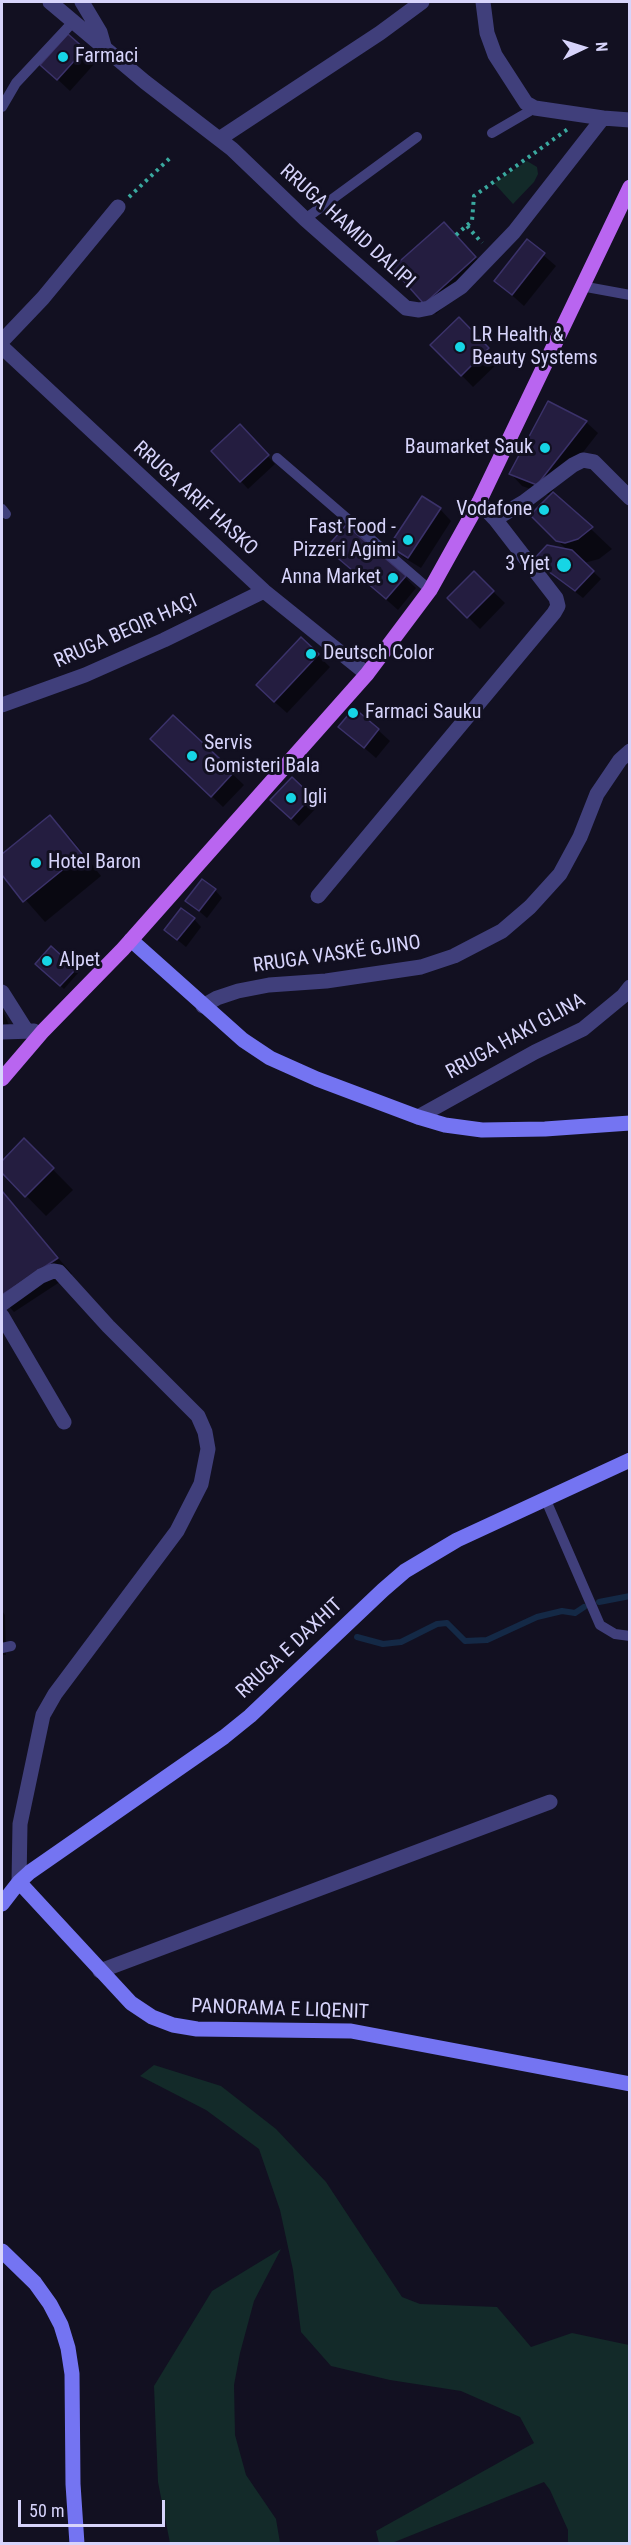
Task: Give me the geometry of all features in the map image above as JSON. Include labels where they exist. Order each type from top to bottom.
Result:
[{"type":"main road","points":[[2,1079],[43,1031],[131,940],[367,674],[430,590],[479,502],[630,187]]},
{"type":"street","name":"RRUGA HAMID DALIPI","points":[[50,2],[145,82],[219,139],[406,308],[419,310],[429,308],[461,287],[514,232],[603,118]]},
{"type":"street","points":[[82,2],[100,32],[104,46]]},
{"type":"street","points":[[219,139],[380,33],[422,2]]},
{"type":"street","points":[[483,2],[487,33],[495,54],[526,103],[536,108],[585,117],[630,120]]},
{"type":"street","points":[[2,341],[43,298],[118,207]]},
{"type":"street","name":"RRUGA ARIF HASKO","points":[[2,347],[264,591],[367,674]]},
{"type":"street","points":[[495,519],[524,502],[583,460],[594,462],[630,498]]},
{"type":"street","points":[[318,897],[558,606],[556,598],[495,519],[479,502]]},
{"type":"street","name":"RRUGA BEQIR HAÇI","points":[[2,705],[85,675],[164,640],[264,591]]},
{"type":"street","name":"RRUGA VASKË GJINO","points":[[203,1006],[217,998],[238,991],[269,985],[326,981],[421,967],[454,956],[502,931],[530,908],[560,874],[580,837],[597,794],[620,760],[630,751]]},
{"type":"street","points":[[131,940],[243,1040],[270,1058],[317,1079],[418,1117],[445,1125],[482,1130],[545,1129],[630,1123]]},
{"type":"street","name":"RRUGA HAKI GLINA","points":[[418,1117],[535,1052],[583,1029],[623,996],[630,987]]},
{"type":"street","points":[[2,992],[26,1030]]},
{"type":"street","points":[[2,1032],[43,1031]]},
{"type":"street","points":[[2,1304],[41,1276],[53,1271],[59,1272],[108,1326],[198,1416],[206,1432],[208,1449],[201,1484],[177,1531],[55,1694],[43,1715],[20,1824],[19,1882]]},
{"type":"street","points":[[2,1316],[64,1422]]},
{"type":"street","name":"RRUGA E DAXHIT","points":[[2,1904],[19,1882],[224,1737],[250,1716],[382,1590],[405,1571],[457,1540],[630,1460]]},
{"type":"street","points":[[100,1971],[550,1802]]},
{"type":"street","name":"PANORAMA E LIQENIT","points":[[19,1882],[131,2003],[152,2017],[173,2025],[197,2029],[351,2031],[630,2084]]},
{"type":"street","points":[[2,2251],[35,2283],[50,2304],[61,2325],[68,2348],[72,2374],[73,2484],[77,2544]]},
{"type":"lane","points":[[2,107],[16,83],[73,22]]},
{"type":"lane","points":[[492,133],[536,108]]},
{"type":"lane","points":[[305,219],[417,137]]},
{"type":"lane","points":[[582,286],[630,295]]},
{"type":"lane","points":[[277,458],[430,590]]},
{"type":"lane","points":[[545,1498],[600,1625],[615,1634],[630,1636]]},
{"type":"path","points":[[456,235],[472,221],[474,196],[585,117]]},
{"type":"path","points":[[118,207],[170,158]]},
{"type":"path","points":[[467,226],[481,242]]},
{"type":"green space","points":[[527,161],[537,167],[538,174],[534,182],[513,204],[494,183]]},
{"type":"green space","points":[[154,2065],[221,2086],[276,2129],[326,2182],[402,2297],[420,2304],[497,2307],[531,2347],[572,2333],[629,2345],[629,2543],[568,2543],[568,2530],[544,2482],[392,2543],[379,2543],[376,2531],[534,2443],[520,2417],[461,2391],[390,2380],[331,2366],[301,2332],[293,2270],[280,2210],[259,2149],[206,2110],[140,2076]]},
{"type":"green space","points":[[281,2249],[254,2301],[234,2385],[235,2435],[246,2475],[276,2519],[280,2543],[170,2543],[158,2482],[154,2386],[212,2291]]},
{"type":"building","name":"Farmaci","points":[[68,34],[85,49],[57,80],[40,65]]},
{"type":"building","points":[[444,222],[476,257],[424,304],[392,268]]},
{"type":"building","points":[[527,239],[545,253],[512,295],[494,281]]},
{"type":"building","name":"LR Health & Beauty Systems","points":[[459,317],[489,348],[461,376],[430,345]]},
{"type":"building","name":"Baumarket Sauk","points":[[548,401],[587,421],[537,485],[509,474]]},
{"type":"building","points":[[240,424],[269,455],[240,482],[211,451]]},
{"type":"building","points":[[553,492],[593,527],[578,539],[565,543],[556,541],[530,515]]},
{"type":"building","points":[[422,496],[441,508],[408,558],[389,546]]},
{"type":"building","points":[[346,525],[406,576],[386,599],[326,548]]},
{"type":"building","name":"3 Yjet","points":[[547,545],[572,550],[594,571],[575,591],[533,560]]},
{"type":"building","points":[[474,571],[494,591],[467,618],[447,598]]},
{"type":"building","points":[[301,637],[319,654],[274,702],[256,685]]},
{"type":"building","points":[[354,708],[379,729],[364,748],[338,727]]},
{"type":"building","name":"Servis Gomisteri Bala","points":[[173,715],[234,772],[211,797],[150,739]]},
{"type":"building","name":"Igli","points":[[292,777],[312,796],[291,819],[270,800]]},
{"type":"building","name":"Hotel Baron","points":[[50,815],[82,854],[23,902],[2,875],[2,854]]},
{"type":"building","points":[[202,879],[216,889],[199,911],[185,901]]},
{"type":"building","points":[[181,908],[195,918],[177,940],[164,930]]},
{"type":"building","points":[[51,946],[76,969],[60,986],[35,964]]},
{"type":"building","points":[[24,1138],[54,1168],[25,1197],[2,1173],[2,1161]]},
{"type":"building","points":[[2,1191],[58,1258],[2,1295]]},
{"type":"waterway","points":[[599,1602],[630,1596]]},
{"type":"waterway","points":[[357,1637],[383,1644],[401,1642],[437,1624],[447,1623],[465,1641],[487,1640],[537,1617],[562,1611],[575,1613],[584,1607]]},
{"type":"place","name":"Farmaci","points":[[63,57]]},
{"type":"place","name":"LR Health & Beauty Systems","points":[[460,347]]},
{"type":"place","name":"Baumarket Sauk","points":[[545,448]]},
{"type":"place","name":"Vodafone","points":[[544,510]]},
{"type":"place","name":"Fast Food - Pizzeri Agimi","points":[[408,540]]},
{"type":"place","name":"3 Yjet","points":[[564,565]]},
{"type":"place","name":"Anna Market","points":[[393,578]]},
{"type":"place","name":"Deutsch Color","points":[[311,654]]},
{"type":"place","name":"Farmaci Sauku","points":[[353,713]]},
{"type":"place","name":"Servis Gomisteri Bala","points":[[192,756]]},
{"type":"place","name":"Igli","points":[[291,798]]},
{"type":"place","name":"Hotel Baron","points":[[36,863]]},
{"type":"place","name":"Alpet","points":[[47,961]]}]
